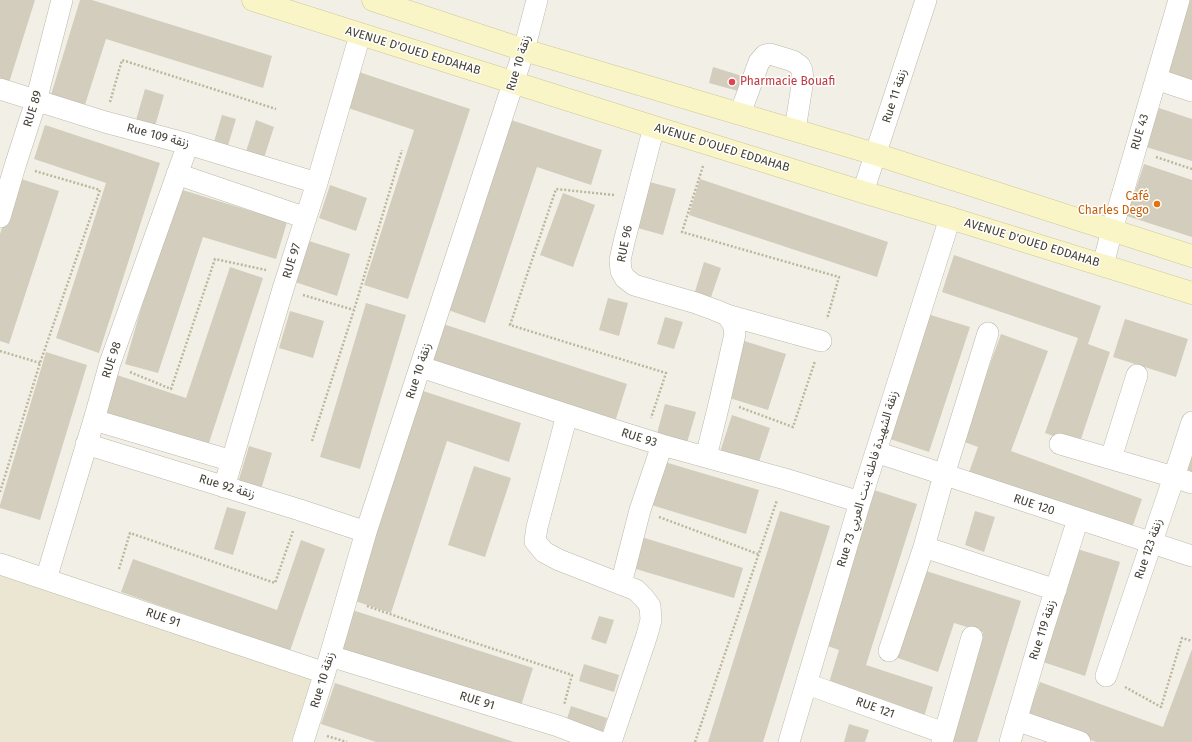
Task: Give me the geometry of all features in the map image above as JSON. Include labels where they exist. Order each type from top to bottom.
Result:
[{"type":"street","name":"RUE 89","points":[[0,217],[36,101],[62,0]]},
{"type":"street","name":"AVENUE D'OUED EDDAHAB","points":[[253,0],[654,127],[1192,293]]},
{"type":"street","points":[[373,0],[524,50],[875,154],[1192,256]]},
{"type":"street","name":"Rue 10 زنقة","points":[[303,742],[328,664],[366,532],[524,50],[537,0]]},
{"type":"street","name":"Rue 11 زنقة","points":[[863,192],[926,0]]},
{"type":"street","name":"RUE 43","points":[[1103,265],[1179,0]]},
{"type":"street","name":"RUE 97","points":[[224,487],[317,183],[360,35]]},
{"type":"street","points":[[740,114],[759,62],[765,55],[770,54],[792,61],[800,66],[802,71],[803,79],[795,130]]},
{"type":"street","points":[[1156,79],[1192,91]]},
{"type":"street","name":"Rue 109 زنقة","points":[[0,89],[105,122],[188,144],[317,183]]},
{"type":"street","name":"RUE 96","points":[[654,127],[620,260],[621,270],[625,278],[634,285],[696,302],[727,315],[821,341]]},
{"type":"street","name":"RUE 98","points":[[46,578],[110,363],[188,144]]},
{"type":"street","points":[[177,174],[306,218]]},
{"type":"street","name":"Rue 73 زنقة الشهيدة فاطنة بنت العربي","points":[[789,742],[860,502],[950,218]]},
{"type":"street","points":[[706,457],[735,334],[733,324],[727,315]]},
{"type":"street","points":[[890,651],[924,547],[944,475],[988,333]]},
{"type":"street","name":"RUE 93","points":[[421,367],[653,442],[860,502]]},
{"type":"street","points":[[1111,458],[1137,375]]},
{"type":"street","points":[[567,415],[537,527],[535,541],[544,552],[559,560],[636,590],[650,606],[651,620],[647,635],[612,742]]},
{"type":"street","points":[[94,420],[232,460]]},
{"type":"street","name":"Rue 123 زنقة","points":[[1106,676],[1151,543],[1183,480],[1192,422]]},
{"type":"street","points":[[621,584],[640,510],[653,442]]},
{"type":"street","name":"Rue 92 زنقة","points":[[86,444],[366,532]]},
{"type":"street","points":[[1060,444],[1183,480]]},
{"type":"street","name":"RUE 120","points":[[876,452],[1192,556]]},
{"type":"street","name":"Rue 119 زنقة","points":[[1010,742],[1040,639],[1078,519]]},
{"type":"street","points":[[924,547],[1056,590]]},
{"type":"street","name":"RUE 91","points":[[0,564],[328,664],[558,726],[600,742]]},
{"type":"street","points":[[943,737],[972,637]]},
{"type":"street","name":"RUE 121","points":[[807,684],[943,737]]},
{"type":"street","points":[[1016,720],[1080,742]]},
{"type":"path","points":[[105,122],[122,60],[276,109]]},
{"type":"path","points":[[710,144],[682,232],[839,277],[821,341],[793,427],[720,400]]},
{"type":"path","points":[[312,441],[354,310],[402,150]]},
{"type":"path","points":[[1135,150],[1192,170]]},
{"type":"path","points":[[0,492],[40,363],[100,190],[15,166]]},
{"type":"path","points":[[635,198],[556,189],[510,325],[666,373],[653,442]]},
{"type":"path","points":[[110,363],[171,389],[215,259],[286,282],[354,310]]},
{"type":"path","points":[[0,351],[40,363]]},
{"type":"path","points":[[695,742],[784,479]]},
{"type":"path","points":[[119,569],[130,533],[275,583],[300,510]]},
{"type":"path","points":[[640,510],[758,554]]},
{"type":"path","points":[[346,599],[572,674],[558,726]]},
{"type":"path","points":[[1106,676],[1161,707],[1182,638],[1192,641]]},
{"type":"shaded area","points":[[0,574],[314,673],[291,742],[0,742]]},
{"type":"building","points":[[0,0],[35,0],[8,86],[0,83]]},
{"type":"building","points":[[80,0],[92,0],[272,56],[263,88],[106,39],[84,108],[50,98]]},
{"type":"building","points":[[1185,0],[1192,0],[1192,85],[1161,75]]},
{"type":"building","points":[[713,67],[742,76],[738,91],[709,83]]},
{"type":"building","points":[[353,70],[470,109],[408,299],[364,285],[414,130],[342,106]]},
{"type":"building","points":[[145,89],[164,95],[153,133],[134,127]]},
{"type":"building","points":[[1159,108],[1192,119],[1192,161],[1146,147]]},
{"type":"building","points":[[222,115],[236,119],[226,152],[212,148]]},
{"type":"building","points":[[256,120],[274,127],[262,164],[244,158]]},
{"type":"building","points":[[511,120],[602,150],[591,185],[537,167],[485,323],[448,310]]},
{"type":"building","points":[[45,125],[160,163],[99,353],[56,338],[106,183],[34,159]]},
{"type":"building","points":[[1144,164],[1192,180],[1192,237],[1127,216]]},
{"type":"building","points":[[18,178],[59,191],[9,344],[0,341],[0,234]]},
{"type":"building","points":[[700,179],[888,242],[877,277],[689,215]]},
{"type":"building","points":[[646,181],[676,189],[663,235],[634,227]]},
{"type":"building","points":[[330,185],[367,198],[356,231],[319,218]]},
{"type":"building","points":[[176,188],[287,222],[276,259],[203,237],[158,373],[125,364]]},
{"type":"building","points":[[563,193],[595,205],[573,267],[540,255]]},
{"type":"building","points":[[309,241],[350,254],[337,296],[295,282]]},
{"type":"building","points":[[954,255],[1101,306],[1088,344],[1110,352],[1079,445],[1045,433],[1078,338],[942,292]]},
{"type":"building","points":[[704,262],[721,268],[709,303],[693,298]]},
{"type":"building","points":[[230,267],[263,278],[206,452],[100,417],[114,374],[186,398]]},
{"type":"building","points":[[608,298],[628,303],[619,336],[599,330]]},
{"type":"building","points":[[366,303],[406,315],[360,469],[320,457]]},
{"type":"building","points":[[290,311],[324,321],[313,358],[279,348]]},
{"type":"building","points":[[924,313],[970,327],[929,452],[884,437]]},
{"type":"building","points":[[665,317],[683,322],[674,349],[657,344]]},
{"type":"building","points":[[1125,319],[1188,339],[1176,377],[1113,357]]},
{"type":"building","points":[[440,323],[627,384],[614,425],[427,364]]},
{"type":"building","points":[[1001,334],[1048,351],[1011,451],[1142,499],[1130,534],[968,475],[978,447],[962,441]]},
{"type":"building","points":[[741,340],[786,354],[768,410],[723,396]]},
{"type":"building","points":[[46,352],[87,365],[40,520],[0,508],[0,505]]},
{"type":"building","points":[[420,390],[521,423],[509,462],[447,441],[391,613],[352,600]]},
{"type":"building","points":[[665,404],[696,412],[686,446],[656,437]]},
{"type":"building","points":[[732,415],[770,428],[756,471],[718,458]]},
{"type":"building","points":[[249,446],[272,453],[260,493],[237,486]]},
{"type":"building","points":[[1192,454],[1192,476],[1185,474]]},
{"type":"building","points":[[658,460],[759,490],[746,534],[645,503]]},
{"type":"building","points":[[474,466],[511,478],[485,557],[448,545]]},
{"type":"building","points":[[874,490],[917,504],[866,665],[933,687],[924,717],[828,686],[839,650],[825,645]]},
{"type":"building","points":[[227,507],[246,512],[233,555],[214,549]]},
{"type":"building","points":[[780,511],[830,526],[763,742],[708,742]]},
{"type":"building","points":[[975,511],[995,517],[984,552],[965,545]]},
{"type":"building","points":[[638,536],[743,568],[734,598],[629,567]]},
{"type":"building","points":[[301,540],[325,549],[290,651],[121,592],[133,559],[277,610]]},
{"type":"building","points":[[1074,548],[1120,562],[1085,676],[1037,660]]},
{"type":"building","points":[[923,570],[1021,601],[977,742],[947,742],[983,632],[954,623],[938,672],[895,657]]},
{"type":"building","points":[[346,608],[533,668],[520,709],[333,648]]},
{"type":"building","points":[[599,616],[614,620],[606,644],[591,639]]},
{"type":"building","points":[[1192,649],[1192,742],[1096,742],[1027,716],[1040,682],[1163,727]]},
{"type":"building","points":[[584,664],[619,675],[614,692],[579,681]]},
{"type":"building","points":[[335,683],[514,742],[376,742],[321,724]]},
{"type":"building","points":[[571,706],[607,718],[602,734],[566,722]]},
{"type":"building","points":[[849,724],[869,730],[865,742],[844,742]]},
{"type":"place","name":"Pharmacie Bouafi","points":[[732,82]]},
{"type":"place","name":"Café Charles Dego","points":[[1157,204]]}]
